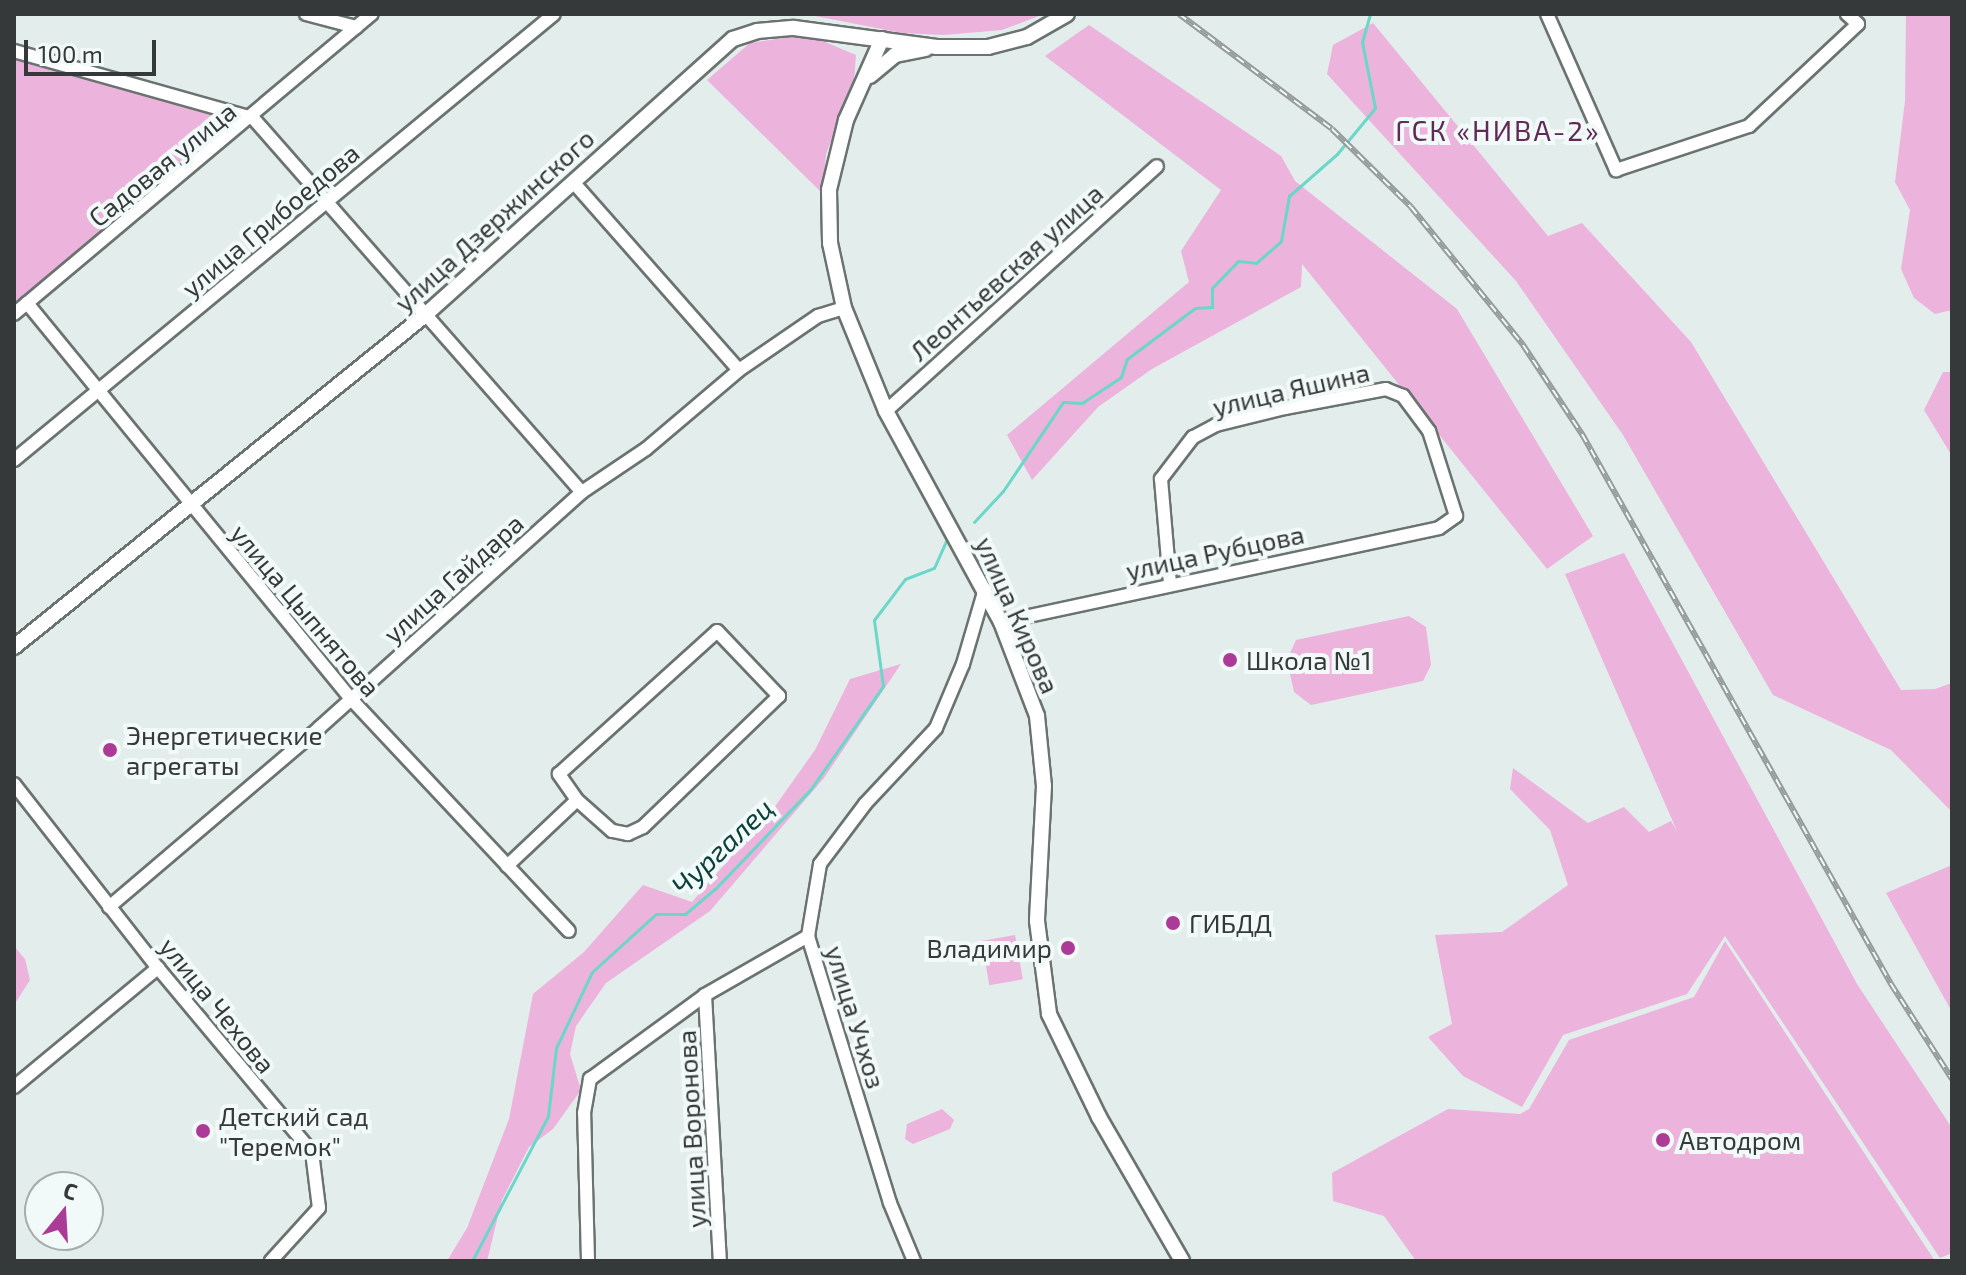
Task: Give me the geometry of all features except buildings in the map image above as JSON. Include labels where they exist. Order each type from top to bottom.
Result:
[{"type":"main road","name":"улица Дзержинского","points":[[14,647],[424,316],[733,39],[774,28],[851,34],[937,47],[1008,43],[1042,31],[1067,14]]},
{"type":"main road","points":[[851,34],[867,47],[869,68]]},
{"type":"main road","name":"улица Кирова","points":[[882,39],[837,146],[829,190],[830,243],[844,308],[886,411],[1001,622],[1037,716],[1044,786],[1037,921],[1049,1014],[1099,1117],[1182,1261]]},
{"type":"main road","points":[[859,92],[872,72],[895,55],[937,47]]},
{"type":"street","points":[[306,14],[356,27]]},
{"type":"street","name":"Садовая улица","points":[[14,314],[253,118],[372,14]]},
{"type":"street","name":"улица Грибоедова","points":[[14,460],[554,14]]},
{"type":"street","points":[[1547,14],[1616,170],[1749,126],[1858,24],[1847,14]]},
{"type":"street","points":[[14,51],[253,118],[329,199],[424,316],[582,492]]},
{"type":"street","name":"Леонтьевская улица","points":[[886,411],[1157,166]]},
{"type":"street","points":[[574,183],[739,370]]},
{"type":"street","name":"улица Цыпнятова","points":[[27,303],[351,699],[569,931]]},
{"type":"street","name":"улица Гайдара","points":[[109,907],[351,699],[582,492],[646,449],[739,370],[818,316],[844,308]]},
{"type":"street","name":"улица Яшина","points":[[1170,583],[1161,479],[1176,455],[1216,425],[1355,392],[1386,389],[1403,396],[1429,431],[1456,516],[1439,528]]},
{"type":"street","name":"улица Рубцова","points":[[1001,622],[1170,583],[1439,528]]},
{"type":"street","name":"улица Учхоз","points":[[914,1261],[890,1203],[808,936],[820,864],[865,804],[936,728],[963,664],[985,589]]},
{"type":"street","points":[[717,631],[779,696],[643,827],[628,834],[612,831],[577,800],[559,774],[717,631]]},
{"type":"street","name":"улица Чехова","points":[[14,784],[158,968],[312,1152],[319,1208],[271,1261]]},
{"type":"street","points":[[507,866],[577,800]]},
{"type":"street","points":[[588,1261],[583,1143],[588,1084],[595,1073],[705,995],[808,936]]},
{"type":"street","points":[[14,1087],[158,968]]},
{"type":"street","name":"улица Воронова","points":[[705,995],[720,1261]]},
{"type":"shaded area","points":[[805,14],[1044,14],[1002,30],[943,35],[902,33]]},
{"type":"shaded area","points":[[1906,14],[1952,14],[1952,310],[1935,314],[1914,298],[1901,269],[1910,210],[1895,182],[1905,101]]},
{"type":"shaded area","points":[[1373,23],[1548,236],[1582,223],[1691,342],[1901,690],[1935,689],[1952,683],[1952,812],[1891,750],[1773,695],[1623,435],[1516,281],[1327,74],[1333,45]]},
{"type":"shaded area","points":[[1089,25],[1281,156],[1295,181],[1457,309],[1593,536],[1547,569],[1302,264],[1301,287],[1152,369],[1098,407],[1032,480],[1007,435],[1189,282],[1181,251],[1221,190],[1045,56]]},
{"type":"shaded area","points":[[795,36],[818,39],[856,55],[854,81],[826,154],[823,194],[707,80],[750,43]]},
{"type":"shaded area","points":[[14,56],[246,120],[14,304]]},
{"type":"shaded area","points":[[1943,372],[1952,372],[1952,456],[1924,410]]},
{"type":"shaded area","points":[[1624,553],[1857,984],[1952,1128],[1952,1253],[1940,1258],[1725,936],[1687,994],[1563,1035],[1522,1107],[1463,1076],[1428,1037],[1452,1024],[1435,935],[1502,932],[1568,885],[1550,830],[1510,789],[1513,768],[1588,823],[1624,807],[1649,832],[1671,821],[1677,831],[1565,574]]},
{"type":"shaded area","points":[[1409,616],[1426,627],[1431,665],[1423,681],[1311,705],[1294,692],[1287,660],[1296,640]]},
{"type":"shaded area","points":[[901,664],[824,778],[710,911],[606,983],[576,1026],[570,1054],[581,1090],[553,1129],[529,1147],[502,1200],[487,1261],[447,1261],[467,1228],[509,1119],[533,994],[584,952],[643,885],[692,902],[776,805],[815,750],[850,679]]},
{"type":"shaded area","points":[[1952,865],[1952,1012],[1886,893]]},
{"type":"shaded area","points":[[1015,935],[1023,979],[989,985],[982,941]]},
{"type":"shaded area","points":[[1725,941],[1935,1261],[1416,1261],[1384,1216],[1333,1201],[1332,1173],[1448,1109],[1520,1114],[1529,1109],[1569,1040],[1694,997]]},
{"type":"shaded area","points":[[14,946],[25,959],[30,980],[14,1005]]},
{"type":"shaded area","points":[[942,1109],[954,1120],[950,1129],[913,1144],[905,1139],[907,1124]]},
{"type":"waterway","name":"Чургалец","points":[[974,522],[1003,491],[1063,402],[1082,403],[1121,377],[1127,359],[1195,308],[1212,307],[1212,288],[1238,261],[1256,263],[1281,241],[1289,196],[1337,154],[1375,108],[1362,42],[1370,14]]},
{"type":"waterway","name":"Чургалец","points":[[472,1261],[548,1116],[556,1048],[592,972],[656,914],[685,914],[715,889],[810,790],[883,686],[874,620],[905,579],[934,568],[946,541]]},
{"type":"railway","points":[[1179,14],[1332,129],[1411,207],[1523,345],[1582,434],[1891,984],[1952,1079]]},
{"type":"place","name":"Школа №1","points":[[1230,660]]},
{"type":"place","name":"Энергетические агрегаты","points":[[110,750]]},
{"type":"place","name":"ГИБДД","points":[[1173,923]]},
{"type":"place","name":"Владимир","points":[[1068,948]]},
{"type":"place","name":"Детский сад \"Теремок\"","points":[[203,1131]]},
{"type":"place","name":"Автодром","points":[[1663,1140]]},
{"type":"district","name":"ГСК «НИВА-2»","points":[[1498,130]]}]
